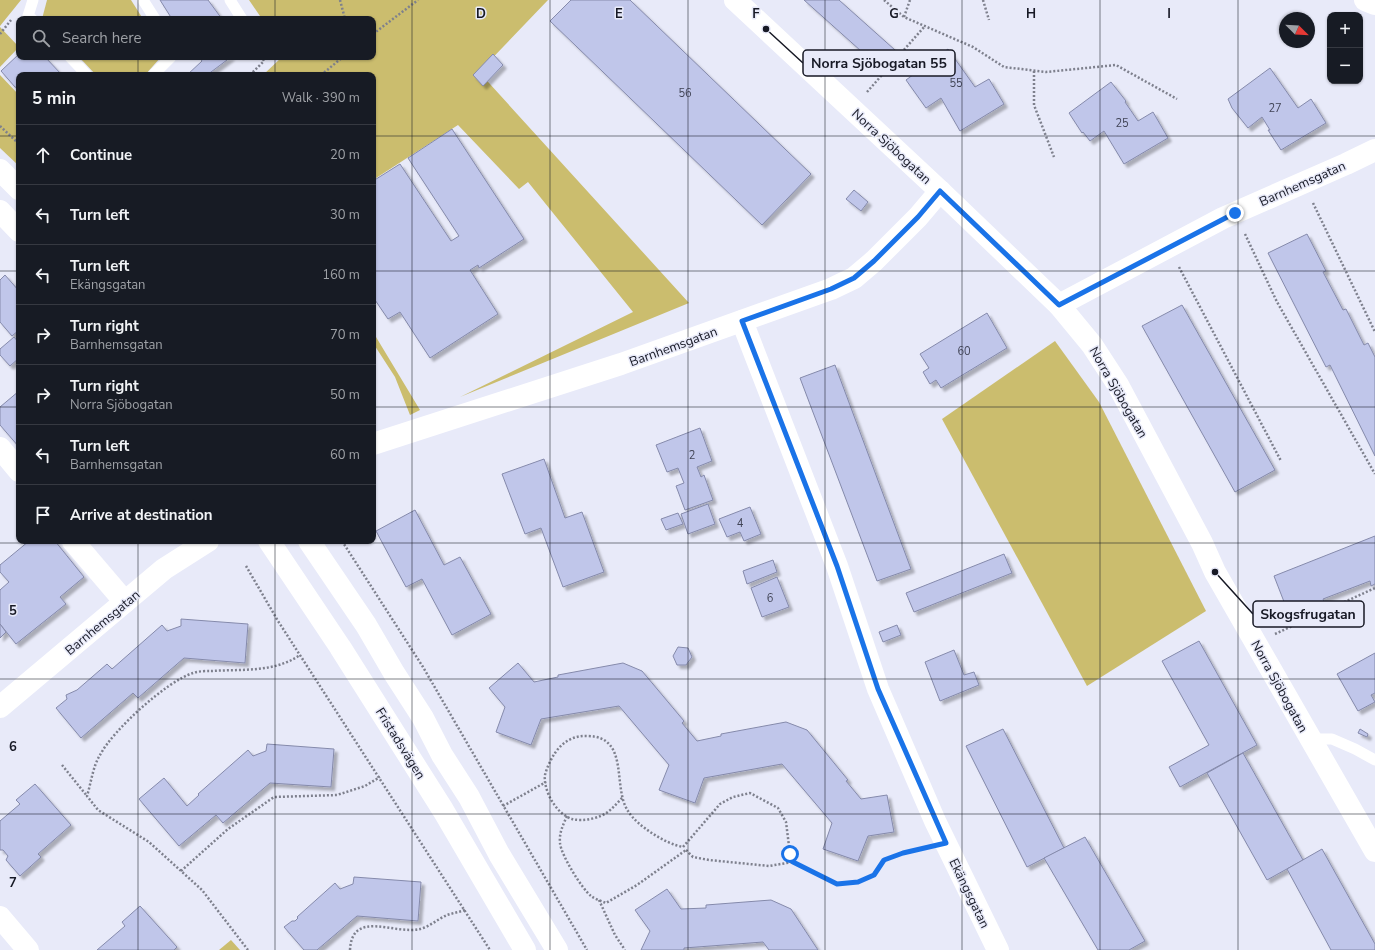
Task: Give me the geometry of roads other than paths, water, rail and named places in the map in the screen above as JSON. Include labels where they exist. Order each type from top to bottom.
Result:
[{"type":"street","name":"Norra Sjöbogatan","points":[[735,0],[940,191],[1059,305],[1092,344],[1118,385],[1202,543],[1215,572],[1375,851]]},
{"type":"street","points":[[1365,0],[1375,4]]},
{"type":"street","name":"Barnhemsgatan","points":[[1059,305],[1235,213],[1375,150]]},
{"type":"street","points":[[0,170],[16,186]]},
{"type":"street","name":"Barnhemsgatan","points":[[376,443],[621,364],[831,289],[854,278],[874,261],[918,217],[940,191]]},
{"type":"street","points":[[0,211],[16,228]]},
{"type":"street","name":"Ekängsgatan","points":[[742,321],[837,566],[878,689],[946,843],[998,950]]},
{"type":"street","points":[[0,448],[16,467]]},
{"type":"street","points":[[76,544],[125,602]]},
{"type":"street","name":"Barnhemsgatan","points":[[0,707],[164,569],[203,544]]},
{"type":"street","name":"Fristadsvägen","points":[[270,544],[340,647],[443,810],[526,950]]},
{"type":"street","points":[[311,544],[366,625],[394,673],[424,718],[442,755],[469,796],[500,854],[557,950]]},
{"type":"street","points":[[0,917],[28,950]]},
{"type":"lane","points":[[28,16],[33,0]]},
{"type":"lane","points":[[143,0],[153,16]]},
{"type":"lane","points":[[230,0],[240,16]]},
{"type":"lane","points":[[73,60],[85,72]]},
{"type":"lane","points":[[156,72],[168,60]]},
{"type":"lane","points":[[1310,739],[1332,739],[1375,760]]},
{"type":"place","name":"Norra Sjöbogatan 55","points":[[766,29]]},
{"type":"place","name":"Skogsfrugatan","points":[[1215,572]]}]
